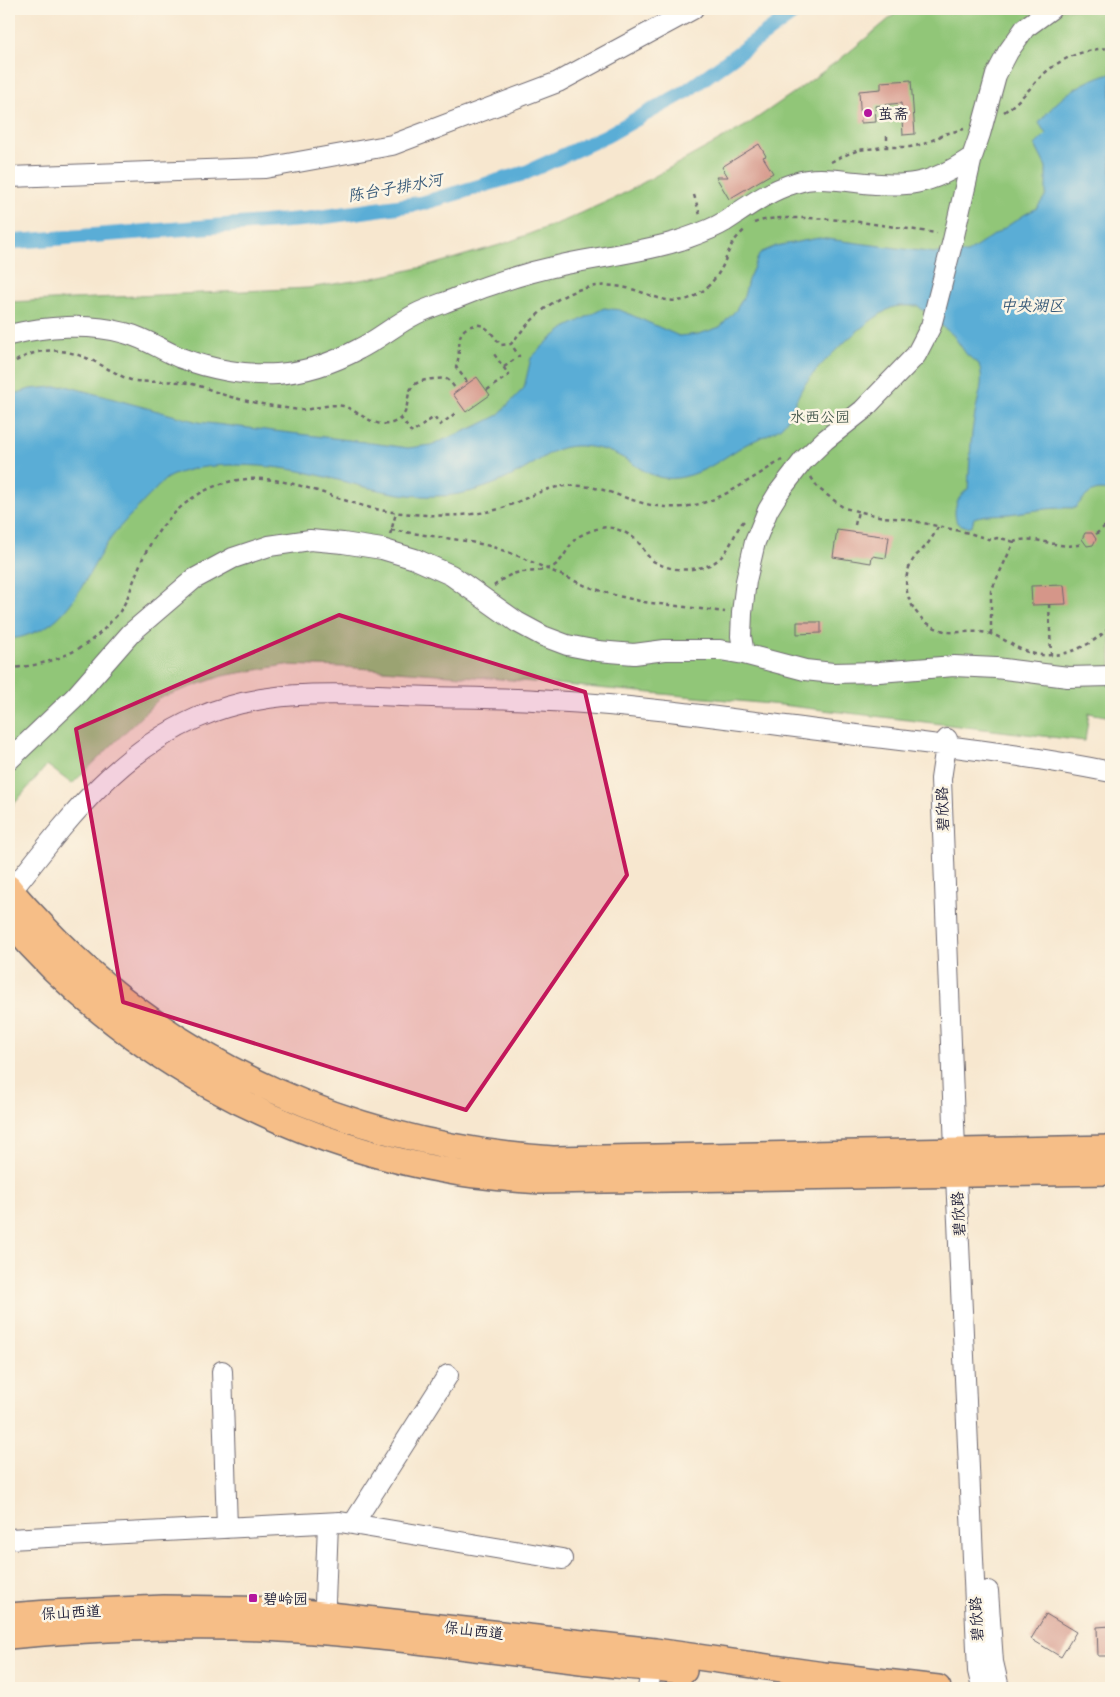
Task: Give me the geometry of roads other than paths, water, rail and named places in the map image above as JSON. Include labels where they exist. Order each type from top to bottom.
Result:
[{"type":"main road","points":[[9,889],[71,955],[99,980],[129,1005],[200,1052],[263,1086],[298,1101],[382,1129],[426,1141],[513,1156],[553,1159],[1111,1148]]},
{"type":"main road","points":[[9,921],[53,970],[89,1003],[136,1040],[212,1088],[255,1110],[322,1137],[372,1153],[455,1172],[540,1181],[962,1176],[1111,1172]]},
{"type":"main road","name":"保山西道","points":[[9,1616],[164,1608],[240,1608],[323,1623],[652,1669],[708,1673],[805,1688]]},
{"type":"main road","name":"保山西道","points":[[9,1636],[104,1629],[174,1627],[282,1629],[323,1623]]},
{"type":"main road","name":"保山西道","points":[[652,1669],[833,1676],[938,1688]]},
{"type":"street","points":[[9,177],[265,168],[392,146],[558,82],[693,9]]},
{"type":"street","points":[[744,654],[742,613],[746,581],[755,542],[768,510],[802,461],[863,410],[916,355],[931,326],[954,238],[972,157],[996,75],[1008,52],[1025,28],[1051,9]]},
{"type":"street","points":[[9,335],[60,328],[100,327],[128,334],[182,358],[210,366],[252,373],[274,374],[306,370],[332,362],[360,349],[414,315],[468,293],[512,278],[562,265],[680,240],[721,224],[751,203],[796,182],[814,179],[833,179],[875,184],[908,185],[932,180],[954,170],[972,157]]},
{"type":"street","points":[[9,760],[74,698],[131,632],[194,579],[233,558],[277,545],[310,540],[343,542],[386,550],[415,559],[451,575],[517,622],[543,636],[567,645],[598,651],[634,654],[691,649],[720,650],[744,654],[805,670],[833,673],[879,672],[954,666],[996,668],[1068,677],[1111,676]]},
{"type":"street","points":[[9,889],[88,797],[125,762],[170,731],[198,717],[256,700],[287,696],[325,695],[550,700],[950,743],[1111,764]]},
{"type":"street","points":[[950,743],[1111,772]]},
{"type":"street","name":"碧欣路","points":[[950,743],[949,779],[962,1110],[961,1151],[978,1671],[982,1688]]},
{"type":"street","name":"碧欣路","points":[[962,1176],[989,1615],[993,1662],[1000,1688]]},
{"type":"street","points":[[222,1371],[227,1528]]},
{"type":"street","points":[[353,1524],[448,1375]]},
{"type":"street","points":[[9,1539],[340,1522],[562,1559]]},
{"type":"street","points":[[323,1623],[328,1523]]},
{"type":"water","name":"中央湖区","points":[[1111,74],[1111,492],[1105,490],[1095,491],[1075,508],[982,516],[974,518],[972,525],[967,527],[957,523],[956,504],[968,489],[972,432],[981,384],[981,371],[979,364],[967,355],[953,335],[918,306],[897,306],[880,314],[868,323],[843,343],[820,366],[803,387],[789,417],[780,428],[692,475],[662,478],[646,472],[622,457],[606,450],[582,446],[559,449],[518,473],[484,488],[448,495],[404,495],[309,473],[269,467],[222,465],[178,473],[162,483],[120,527],[102,551],[78,594],[57,618],[45,627],[30,634],[19,638],[9,638],[9,396],[30,389],[66,386],[198,422],[408,448],[431,445],[497,416],[524,388],[531,358],[565,328],[604,308],[620,310],[679,336],[699,334],[720,327],[736,310],[744,296],[748,280],[760,253],[776,246],[819,238],[935,253],[967,253],[1037,208],[1046,195],[1046,167],[1035,145],[1046,134],[1039,123],[1053,106],[1077,87]]},
{"type":"waterway","name":"陈台子排水河","points":[[9,242],[308,219],[423,203],[525,173],[606,136],[685,92],[799,9]]},
{"type":"place","name":"茧斋","points":[[868,113]]},
{"type":"place","name":"碧岭园","points":[[253,1598]]},
{"type":"park label","name":"水西公园","points":[[820,416]]}]
